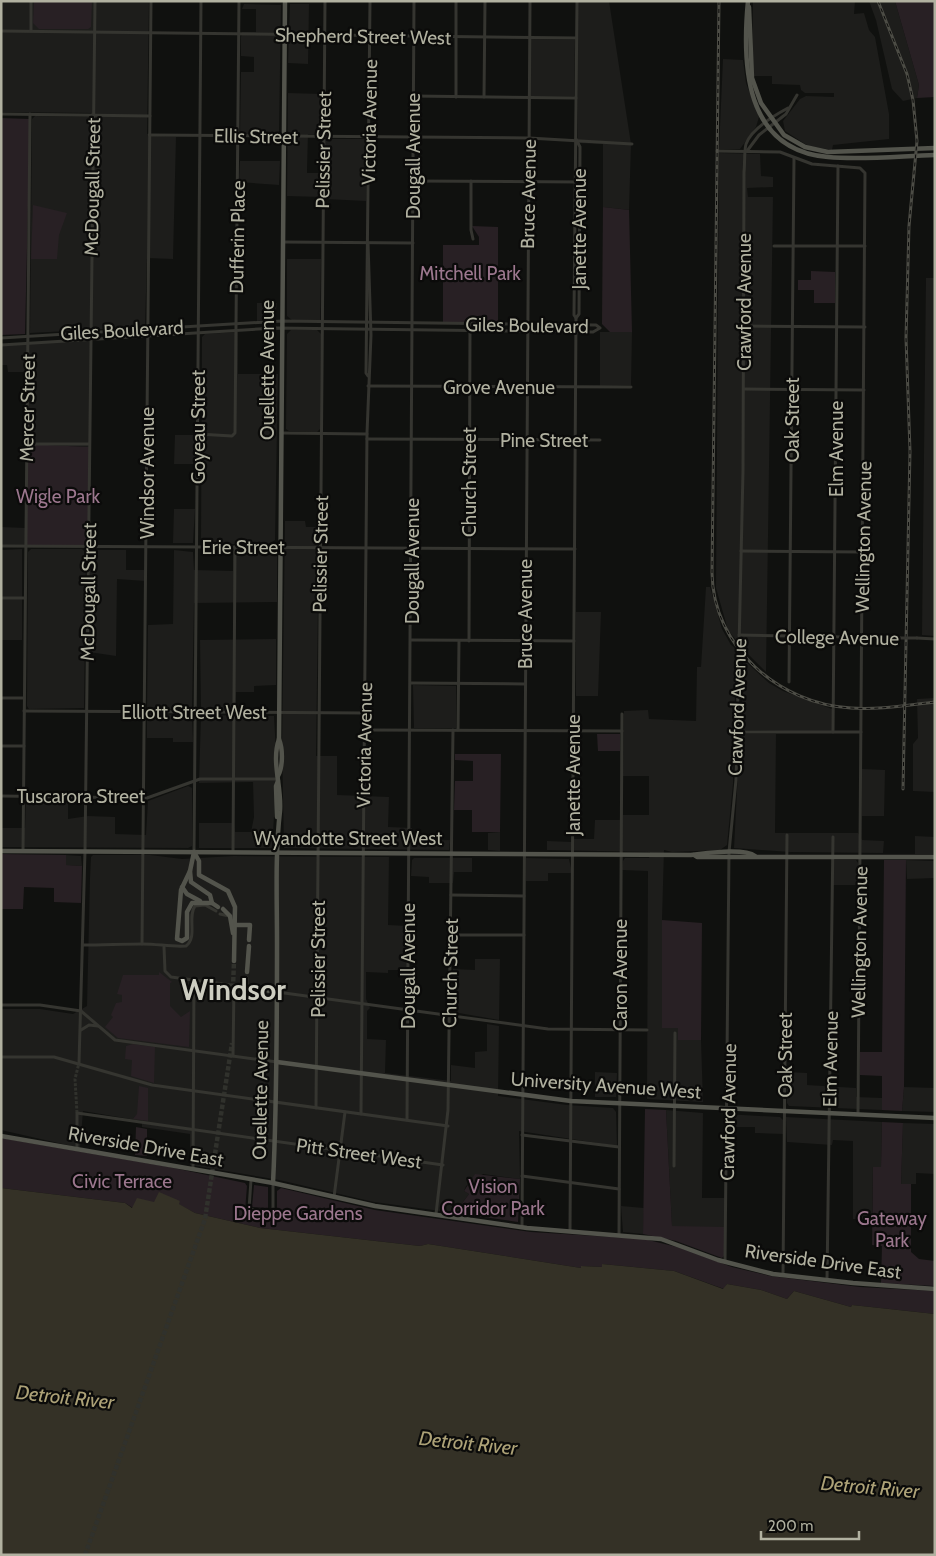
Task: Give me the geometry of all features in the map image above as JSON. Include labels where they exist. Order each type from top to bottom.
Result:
[{"type":"main road","name":"Ouellette Avenue","points":[[273,1183],[277,1062],[278,818],[276,812],[277,746],[279,739],[285,1]]},
{"type":"main road","points":[[748,2],[752,78],[759,99],[771,119],[784,135],[796,143],[815,151],[935,148]]},
{"type":"main road","points":[[748,2],[745,54],[747,80],[765,123],[788,145],[818,156],[935,155]]},
{"type":"main road","name":"Wyandotte Street West","points":[[1,850],[694,855],[697,857],[752,853],[755,856],[935,857]]},
{"type":"main road","points":[[194,852],[190,871],[191,882],[210,896],[212,903],[219,910],[230,916],[234,962]]},
{"type":"main road","points":[[194,852],[199,861],[199,875],[228,891],[236,908],[236,925],[233,939]]},
{"type":"main road","points":[[190,871],[182,885],[176,937],[180,941],[184,941],[187,937],[189,907],[192,903],[200,901],[212,903]]},
{"type":"main road","points":[[182,885],[185,891],[200,901]]},
{"type":"main road","points":[[236,925],[250,925],[247,972]]},
{"type":"main road","points":[[246,978],[246,987],[277,992]]},
{"type":"main road","name":"University Avenue West","points":[[277,1062],[571,1101],[935,1118]]},
{"type":"main road","name":"Riverside Drive East","points":[[1,1136],[193,1168],[273,1183],[334,1198],[436,1214],[522,1227],[661,1239],[725,1262],[783,1275],[827,1281],[935,1289]]},
{"type":"street","points":[[31,1],[31,31]]},
{"type":"street","name":"McDougall Street","points":[[79,1063],[86,797],[95,1]]},
{"type":"street","name":"Windsor Avenue","points":[[142,944],[147,547],[150,1]]},
{"type":"street","name":"Goyeau Street","points":[[194,852],[201,1]]},
{"type":"street","name":"Dufferin Place","points":[[198,434],[232,436],[235,433],[239,1]]},
{"type":"street","name":"Pelissier Street","points":[[316,1108],[325,1]]},
{"type":"street","name":"Victoria Avenue","points":[[361,1114],[370,1]]},
{"type":"street","name":"Dougall Avenue","points":[[407,1120],[413,439],[414,1]]},
{"type":"street","points":[[456,1],[456,97]]},
{"type":"street","points":[[484,97],[485,1]]},
{"type":"street","name":"Bruce Avenue","points":[[522,1227],[530,1]]},
{"type":"street","name":"Janette Avenue","points":[[570,1231],[577,1]]},
{"type":"street","name":"Shepherd Street West","points":[[1,31],[576,38]]},
{"type":"street","name":"Crawford Avenue","points":[[746,152],[759,134],[786,114],[797,95]]},
{"type":"street","points":[[414,96],[576,98]]},
{"type":"street","name":"Crawford Avenue","points":[[725,1262],[729,855],[737,732],[740,636],[744,389],[744,172],[746,145],[750,139],[765,123],[788,108]]},
{"type":"street","points":[[1,114],[150,116]]},
{"type":"street","name":"Mercer Street","points":[[22,851],[30,114]]},
{"type":"street","name":"Ellis Street","points":[[149,135],[529,138],[576,139],[582,142],[632,144]]},
{"type":"street","name":"Janette Avenue","points":[[576,139],[580,147],[579,314],[576,318]]},
{"type":"street","points":[[718,151],[780,152],[812,164],[838,166]]},
{"type":"street","name":"Oak Street","points":[[789,682],[794,157]]},
{"type":"street","name":"Wellington Avenue","points":[[838,166],[860,168],[864,170],[866,178],[858,1114]]},
{"type":"street","name":"Elm Avenue","points":[[834,732],[838,166]]},
{"type":"street","points":[[413,181],[580,182]]},
{"type":"street","points":[[471,181],[471,230],[473,239]]},
{"type":"street","points":[[283,242],[413,243]]},
{"type":"street","points":[[774,246],[865,246]]},
{"type":"street","name":"Giles Boulevard","points":[[1,338],[282,321],[367,324],[596,325],[600,328],[596,332],[282,328],[1,345]]},
{"type":"street","name":"Church Street","points":[[469,641],[470,324]]},
{"type":"street","points":[[744,326],[865,327]]},
{"type":"street","name":"Grove Avenue","points":[[368,386],[631,387]]},
{"type":"street","points":[[744,389],[864,390]]},
{"type":"street","name":"Pine Street","points":[[282,433],[321,433],[413,439],[600,440]]},
{"type":"street","points":[[27,444],[89,444]]},
{"type":"street","name":"Erie Street","points":[[1,546],[575,550]]},
{"type":"street","points":[[232,852],[235,547]]},
{"type":"street","points":[[741,551],[863,552]]},
{"type":"street","points":[[1,598],[25,598]]},
{"type":"street","name":"College Avenue","points":[[740,636],[935,639]]},
{"type":"street","points":[[411,640],[574,641]]},
{"type":"street","points":[[458,730],[459,641]]},
{"type":"street","points":[[411,683],[525,684]]},
{"type":"street","points":[[1,698],[24,698]]},
{"type":"street","name":"Elliott Street West","points":[[24,710],[365,713]]},
{"type":"street","name":"Caron Avenue","points":[[619,1235],[618,1103],[622,714]]},
{"type":"street","points":[[364,730],[622,731]]},
{"type":"street","name":"Church Street","points":[[436,1214],[448,1126],[453,730]]},
{"type":"street","points":[[737,732],[861,732]]},
{"type":"street","points":[[1,746],[24,746]]},
{"type":"street","name":"Tuscarora Street","points":[[1,796],[144,798],[195,781],[278,779]]},
{"type":"street","name":"Oak Street","points":[[783,1275],[787,835]]},
{"type":"street","name":"Elm Avenue","points":[[827,1281],[832,856],[834,838]]},
{"type":"street","points":[[451,895],[524,896]]},
{"type":"street","points":[[83,946],[142,944],[159,944],[164,947],[186,946],[191,942],[192,913],[195,906],[204,905],[219,910]]},
{"type":"street","points":[[450,935],[524,935]]},
{"type":"street","points":[[164,947],[168,975],[246,987]]},
{"type":"street","points":[[193,1168],[194,980]]},
{"type":"street","points":[[233,1056],[234,986]]},
{"type":"street","points":[[277,992],[523,1026],[647,1030]]},
{"type":"street","points":[[1,1005],[40,1005],[81,1012],[115,1040],[277,1062]]},
{"type":"street","points":[[80,1031],[89,1025],[98,1026]]},
{"type":"street","points":[[674,1166],[675,1033]]},
{"type":"street","points":[[1,1057],[54,1057],[152,1085],[448,1126]]},
{"type":"street","points":[[334,1198],[345,1112]]},
{"type":"street","name":"Pitt Street West","points":[[76,1150],[77,1113],[193,1131],[443,1164]]},
{"type":"street","points":[[522,1135],[619,1147]]},
{"type":"street","points":[[522,1176],[619,1190]]},
{"type":"street","name":"Ouellette Avenue","points":[[251,1180],[249,1209],[273,1212],[273,1183]]},
{"type":"shaded area","points":[[1,1],[149,1],[147,136],[176,137],[173,259],[147,258],[145,327],[30,333],[32,119],[35,116],[90,117],[91,113],[1,112]]},
{"type":"shaded area","points":[[577,1],[609,1],[631,144],[629,210],[603,207],[603,144],[578,143]]},
{"type":"shaded area","points":[[753,1],[855,1],[854,14],[864,13],[869,30],[875,37],[889,114],[889,139],[833,145],[832,150],[808,146],[785,131],[783,121],[800,99],[806,96],[834,97],[834,93],[805,93],[801,90],[800,85],[772,84],[772,76],[754,76],[752,58]]},
{"type":"shaded area","points":[[869,1],[895,1],[919,85],[917,98],[903,101],[892,89],[876,20]]},
{"type":"shaded area","points":[[244,4],[281,5],[279,133],[276,136],[243,134],[240,132],[241,72],[254,72],[254,57],[241,56],[241,37],[242,32],[256,32],[256,9],[242,9]]},
{"type":"shaded area","points":[[290,4],[309,4],[308,64],[288,63]]},
{"type":"shaded area","points":[[531,39],[575,40],[574,96],[531,96]]},
{"type":"shaded area","points":[[723,59],[743,60],[746,83],[759,117],[756,127],[740,149],[719,149]]},
{"type":"shaded area","points":[[288,93],[322,94],[322,134],[308,134],[307,170],[307,173],[322,173],[321,197],[287,196]]},
{"type":"shaded area","points":[[325,139],[367,139],[366,201],[325,199]]},
{"type":"shaded area","points":[[719,153],[760,154],[761,176],[773,177],[773,187],[747,188],[748,197],[773,197],[766,672],[744,650],[728,630],[716,588]]},
{"type":"shaded area","points":[[240,161],[280,161],[279,185],[239,182]]},
{"type":"shaded area","points":[[287,259],[321,259],[320,321],[292,320],[287,316]]},
{"type":"shaded area","points":[[926,278],[935,278],[935,636],[922,635]]},
{"type":"shaded area","points":[[257,303],[277,303],[275,318],[257,321]]},
{"type":"shaded area","points":[[291,330],[317,330],[321,334],[320,429],[317,432],[289,431],[286,429],[287,334]]},
{"type":"shaded area","points":[[238,332],[238,374],[278,374],[275,540],[269,544],[203,544],[201,541],[202,337],[205,334]]},
{"type":"shaded area","points":[[600,332],[632,332],[631,385],[600,386]]},
{"type":"shaded area","points":[[90,339],[89,447],[27,444],[27,372],[8,372],[7,365],[1,365],[1,345]]},
{"type":"shaded area","points":[[175,435],[196,435],[195,464],[174,464]]},
{"type":"shaded area","points":[[174,509],[195,509],[193,543],[173,543]]},
{"type":"shaded area","points":[[285,521],[305,521],[306,527],[319,527],[316,756],[337,756],[337,795],[389,797],[388,827],[412,828],[413,841],[450,840],[449,850],[284,848],[282,745]]},
{"type":"shaded area","points":[[1,527],[26,528],[26,546],[1,546]]},
{"type":"shaded area","points":[[22,549],[22,640],[1,640],[1,550]]},
{"type":"shaded area","points":[[31,549],[82,549],[86,553],[84,708],[29,709],[27,706],[28,552]]},
{"type":"shaded area","points":[[93,550],[126,550],[126,570],[145,570],[145,581],[117,579],[116,656],[89,652],[90,552]]},
{"type":"shaded area","points":[[174,550],[193,552],[194,570],[233,571],[233,551],[273,551],[277,556],[277,602],[194,603],[192,709],[147,710],[148,625],[173,624]]},
{"type":"shaded area","points":[[706,587],[710,587],[722,629],[731,645],[736,649],[733,784],[727,845],[720,850],[672,852],[664,850],[662,920],[662,1028],[679,1027],[678,1040],[701,1040],[703,1102],[647,1099],[648,871],[622,870],[625,858],[649,858],[650,852],[547,850],[547,841],[572,842],[572,839],[594,839],[595,820],[623,820],[623,815],[649,815],[649,776],[623,776],[624,711],[648,710],[649,719],[696,721],[697,667],[701,667]]},
{"type":"shaded area","points":[[576,612],[601,612],[598,696],[576,696]]},
{"type":"shaded area","points":[[276,639],[276,685],[254,686],[254,692],[236,692],[235,711],[201,709],[200,640]]},
{"type":"shaded area","points":[[743,659],[769,683],[783,691],[832,709],[832,732],[741,730]]},
{"type":"shaded area","points":[[413,685],[456,686],[456,728],[414,728]]},
{"type":"shaded area","points":[[935,698],[935,792],[913,791],[913,744],[918,738],[917,699]]},
{"type":"shaded area","points":[[147,714],[192,715],[193,742],[173,742],[173,738],[147,738]]},
{"type":"shaded area","points":[[201,715],[274,716],[277,770],[272,848],[199,848],[199,823],[234,823],[235,832],[251,832],[254,817],[253,782],[199,783]]},
{"type":"shaded area","points":[[740,734],[776,734],[775,833],[858,833],[862,840],[884,841],[883,853],[790,852],[734,848]]},
{"type":"shaded area","points":[[862,769],[885,770],[884,816],[862,816]]},
{"type":"shaded area","points":[[188,786],[192,788],[192,846],[188,848],[1,847],[1,828],[25,828],[26,798],[68,799],[68,819],[88,816],[115,817],[115,834],[146,835],[148,801]]},
{"type":"shaded area","points":[[500,832],[500,851],[488,850],[488,833]]},
{"type":"shaded area","points":[[915,836],[935,837],[935,854],[915,854]]},
{"type":"shaded area","points":[[66,855],[81,856],[82,866],[65,865]]},
{"type":"shaded area","points":[[93,855],[150,855],[182,859],[234,856],[389,857],[388,925],[408,926],[407,970],[388,970],[388,973],[366,972],[366,999],[370,1008],[367,1011],[367,1039],[386,1040],[385,1073],[451,1081],[451,1065],[475,1068],[475,1052],[487,1051],[487,1024],[499,1026],[498,1096],[567,1105],[613,1108],[616,1112],[617,1146],[519,1131],[520,1179],[483,1174],[466,1186],[464,1191],[469,1194],[455,1213],[374,1202],[279,1180],[190,1165],[190,1134],[142,1127],[142,1121],[83,1111],[80,1148],[1,1130],[1,1009],[40,1009],[73,1014],[87,1006],[90,878],[91,857]]},
{"type":"shaded area","points":[[414,858],[472,858],[472,872],[454,872],[453,883],[429,883],[429,877],[411,876],[412,860]]},
{"type":"shaded area","points":[[526,858],[569,859],[572,873],[548,873],[548,881],[526,881]]},
{"type":"shaded area","points":[[834,860],[856,860],[858,863],[858,885],[833,885]]},
{"type":"shaded area","points":[[906,860],[935,861],[935,878],[907,879]]},
{"type":"shaded area","points":[[475,959],[500,959],[499,1020],[453,1012],[453,969],[475,970]]},
{"type":"shaded area","points":[[595,1072],[617,1073],[616,1097],[595,1097]]},
{"type":"shaded area","points":[[787,1072],[807,1073],[807,1085],[856,1088],[856,1097],[882,1098],[882,1110],[789,1106],[787,1103]]},
{"type":"shaded area","points":[[904,1087],[935,1088],[935,1112],[902,1111]]},
{"type":"shaded area","points":[[666,1110],[703,1113],[702,1198],[725,1198],[725,1227],[672,1227]]},
{"type":"shaded area","points":[[725,1114],[780,1117],[783,1120],[783,1134],[755,1133],[755,1127],[724,1127]]},
{"type":"shaded area","points":[[786,1117],[882,1122],[881,1167],[873,1167],[872,1220],[853,1219],[853,1141],[833,1140],[832,1145],[787,1142]]},
{"type":"shaded area","points":[[903,1123],[935,1124],[935,1174],[916,1173],[916,1184],[901,1184]]},
{"type":"shaded area","points":[[621,1206],[644,1208],[643,1234],[623,1232]]},
{"type":"green space","points":[[34,1],[92,1],[91,27],[88,29],[39,29],[33,23]]},
{"type":"green space","points":[[895,1],[935,1],[935,97],[917,98],[919,85]]},
{"type":"green space","points":[[1,118],[30,119],[25,334],[1,335]]},
{"type":"green space","points":[[33,205],[67,213],[59,235],[57,259],[31,259]]},
{"type":"green space","points":[[603,207],[629,210],[632,332],[610,332],[602,324]]},
{"type":"green space","name":"Mitchell Park","points":[[472,226],[498,227],[498,323],[443,322],[443,245],[479,245],[479,237]]},
{"type":"green space","points":[[811,271],[835,272],[835,303],[814,303],[814,290],[798,290],[798,280],[811,280]]},
{"type":"green space","name":"Wigle Park","points":[[27,444],[89,447],[88,547],[26,546]]},
{"type":"green space","points":[[597,734],[620,734],[620,751],[598,751]]},
{"type":"green space","points":[[455,754],[501,754],[500,832],[472,832],[472,810],[454,810],[455,781],[473,781],[473,761],[455,760]]},
{"type":"green space","points":[[1,854],[66,855],[66,865],[82,866],[81,903],[54,902],[54,888],[24,887],[23,909],[2,909]]},
{"type":"green space","points":[[884,860],[906,860],[904,1087],[902,1111],[882,1110],[882,1076],[860,1075],[860,1052],[882,1052]]},
{"type":"green space","points":[[662,920],[702,923],[701,1040],[678,1040],[678,1028],[662,1028]]},
{"type":"green space","points":[[159,972],[172,982],[170,983],[170,1006],[181,1017],[190,1011],[189,1047],[118,1038],[105,1027],[113,1017],[111,1015],[116,1003],[122,1002],[122,995],[117,994],[123,975],[159,975]]},
{"type":"green space","points":[[133,1044],[155,1047],[154,1083],[131,1076],[132,1060],[125,1059],[126,1046]]},
{"type":"green space","points":[[139,1086],[148,1088],[148,1121],[133,1119],[137,1114]]},
{"type":"green space","points":[[645,1109],[666,1110],[672,1226],[725,1227],[724,1256],[722,1258],[676,1241],[643,1234]]},
{"type":"green space","name":"Gateway Park","points":[[882,1122],[903,1123],[901,1184],[911,1184],[911,1252],[919,1259],[935,1261],[935,1286],[881,1283],[882,1246],[872,1245],[873,1167],[881,1167]]},
{"type":"green space","points":[[136,1127],[147,1129],[147,1156],[135,1155]]},
{"type":"green space","points":[[1,1138],[169,1167],[245,1183],[247,1186],[245,1211],[277,1214],[277,1191],[281,1188],[375,1210],[531,1232],[644,1239],[677,1247],[732,1267],[770,1276],[860,1287],[935,1291],[935,1314],[852,1305],[851,1307],[794,1291],[787,1299],[761,1290],[727,1284],[724,1289],[674,1271],[602,1264],[602,1267],[581,1266],[581,1268],[428,1244],[420,1246],[260,1228],[195,1213],[178,1204],[180,1201],[154,1202],[133,1208],[125,1203],[1,1188]]},
{"type":"green space","name":"Vision Corridor Park","points":[[475,1174],[520,1179],[518,1222],[455,1213],[469,1194],[464,1191]]},
{"type":"green space","points":[[254,1185],[268,1187],[268,1208],[252,1207]]},
{"type":"water","name":"Detroit River","points":[[1,1188],[125,1203],[132,1208],[137,1198],[154,1202],[159,1192],[180,1201],[179,1204],[195,1213],[260,1228],[420,1246],[428,1244],[581,1268],[581,1266],[602,1267],[602,1264],[674,1271],[723,1289],[727,1284],[761,1290],[787,1299],[794,1291],[851,1307],[852,1305],[935,1314],[935,1555],[1,1555]]},
{"type":"tunnel","points":[[233,988],[234,961]]},
{"type":"tunnel","points":[[85,1555],[205,1219],[232,1043]]},
{"type":"tunnel","points":[[77,1113],[75,1079],[79,1063]]},
{"type":"railway","points":[[719,1],[712,573],[715,600],[724,625],[737,647],[755,667],[776,683],[799,696],[824,704],[851,708],[882,708],[935,702]]},
{"type":"railway","points":[[878,1],[907,74],[913,100],[917,141],[909,226],[906,338],[910,451],[903,789]]},
{"type":"district","name":"Windsor","points":[[233,990]]},
{"type":"park label","name":"Civic Terrace","points":[[122,1181]]},
{"type":"park label","name":"Dieppe Gardens","points":[[298,1213]]}]
